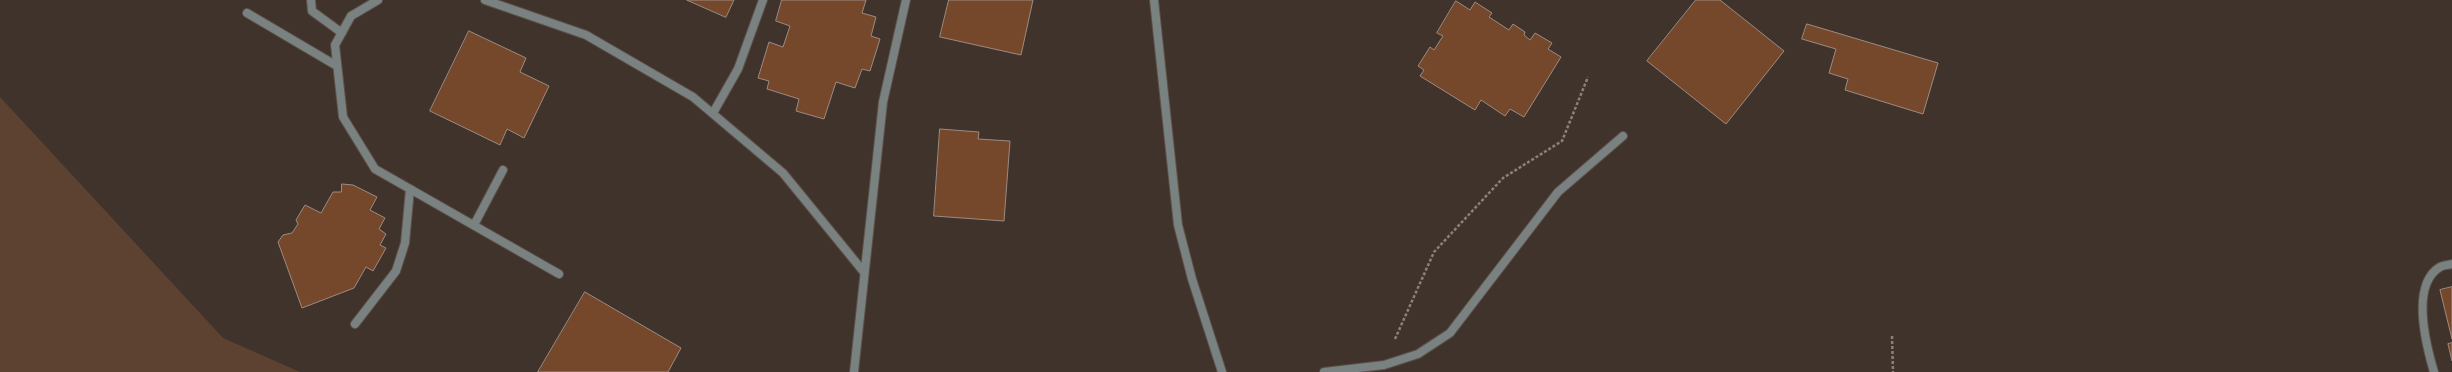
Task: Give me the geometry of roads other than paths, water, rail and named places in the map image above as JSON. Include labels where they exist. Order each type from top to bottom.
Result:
[{"type":"street","points":[[311,0],[312,12],[342,33]]},
{"type":"street","points":[[378,0],[351,16],[335,45],[343,117],[374,169],[410,188],[559,274]]},
{"type":"street","points":[[485,0],[586,35],[693,97],[783,173],[863,271]]},
{"type":"street","points":[[712,113],[738,70],[763,0]]},
{"type":"street","points":[[854,372],[863,271],[883,102],[906,0]]},
{"type":"street","points":[[1154,0],[1178,225],[1192,279],[1222,372]]},
{"type":"street","points":[[247,13],[337,66]]},
{"type":"street","points":[[1324,372],[1384,365],[1418,354],[1450,333],[1558,192],[1623,136]]},
{"type":"street","points":[[474,226],[503,170]]},
{"type":"street","points":[[356,324],[396,271],[405,243],[410,188]]},
{"type":"street","points":[[2434,372],[2428,352],[2422,314],[2426,283],[2440,267],[2452,264]]}]
